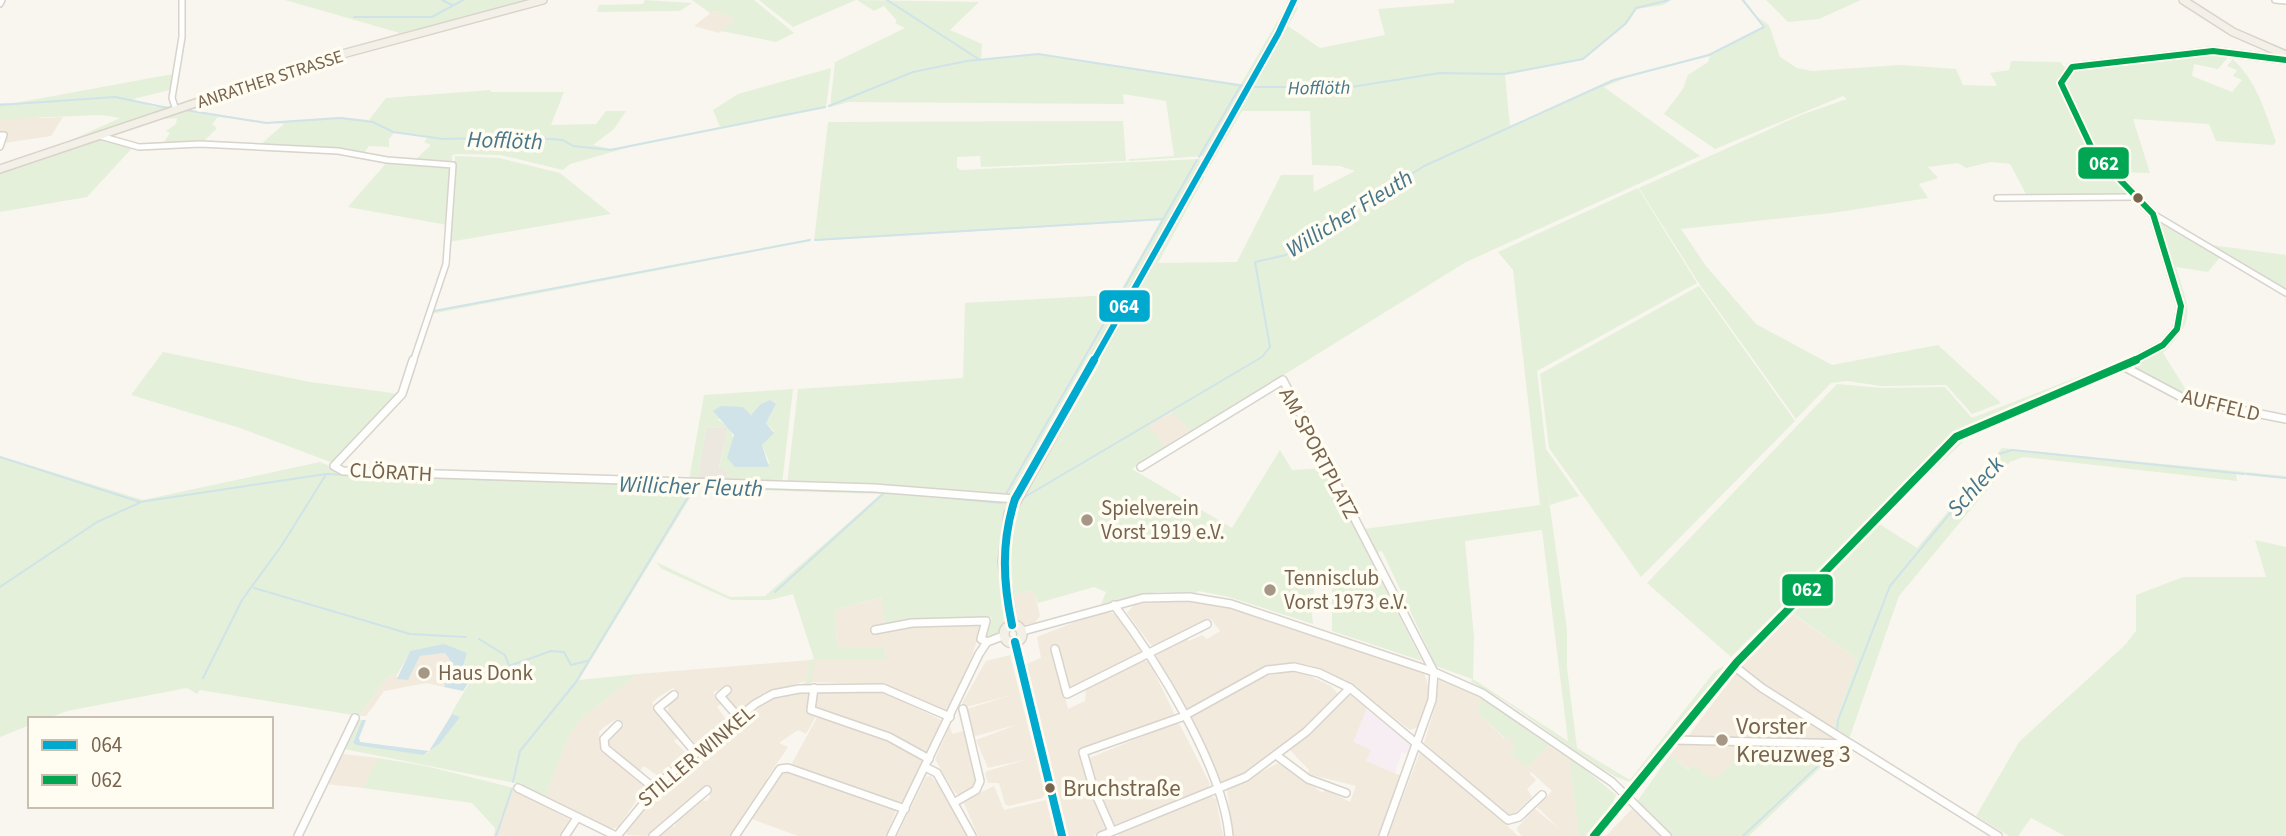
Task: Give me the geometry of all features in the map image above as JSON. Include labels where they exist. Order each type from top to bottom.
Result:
[{"type":"main road","name":"ANRATHER STRASSE","points":[[0,169],[359,49],[543,0]]},
{"type":"main road","points":[[1012,625],[1002,565],[1003,538],[1015,499],[1248,87],[1294,0]]},
{"type":"main road","points":[[2183,0],[2233,32],[2286,58]]},
{"type":"main road","points":[[1594,836],[1734,666],[1894,497],[1956,437],[2164,345],[2177,329],[2181,306],[2153,214],[2094,153],[2062,83],[2063,76],[2072,67],[2213,51],[2286,58]]},
{"type":"main road","points":[[1012,625],[1023,631],[1022,638],[1008,642],[1003,636],[1005,629],[1012,625]]},
{"type":"main road","points":[[1015,642],[1062,836]]},
{"type":"street","points":[[176,108],[172,98],[182,37],[183,0]]},
{"type":"street","points":[[2275,0],[2286,1]]},
{"type":"street","points":[[0,135],[4,135],[0,147]]},
{"type":"street","name":"CLÖRATH","points":[[100,136],[139,147],[200,144],[311,149],[387,160],[453,164],[446,264],[402,394],[334,466],[343,471],[874,488],[1015,499]]},
{"type":"street","points":[[1997,198],[2138,197]]},
{"type":"street","points":[[2153,214],[2286,293]]},
{"type":"street","name":"AUFFELD","points":[[2121,365],[2185,399],[2286,419]]},
{"type":"street","name":"AM SPORTPLATZ","points":[[1141,467],[1283,380],[1434,672]]},
{"type":"street","points":[[1023,631],[1143,598],[1189,597],[1231,604],[1434,672],[1482,693],[1612,782],[1626,799],[1667,836]]},
{"type":"street","points":[[1114,605],[1150,652],[1220,788],[1227,813],[1229,836]]},
{"type":"street","points":[[875,630],[912,623],[986,621],[981,639],[987,642]]},
{"type":"street","points":[[1055,649],[1067,694],[1207,624]]},
{"type":"street","points":[[891,836],[987,642],[1003,636]]},
{"type":"street","points":[[1734,666],[1762,688],[1998,836]]},
{"type":"street","points":[[1112,831],[1094,790],[1083,752],[1182,717],[1267,670],[1294,667],[1319,673],[1350,688],[1508,820],[1519,817],[1542,795]]},
{"type":"street","points":[[1383,836],[1432,700],[1434,672]]},
{"type":"street","points":[[814,688],[811,710],[889,737],[927,763],[956,802],[972,836]]},
{"type":"street","name":"STILLER WINKEL","points":[[616,836],[631,811],[654,788],[739,718],[773,694],[814,688],[883,688],[950,717]]},
{"type":"street","points":[[1101,836],[1246,777],[1306,732],[1350,688]]},
{"type":"street","points":[[727,690],[720,696],[739,718]]},
{"type":"street","points":[[674,695],[657,708],[696,753]]},
{"type":"street","points":[[956,802],[976,790],[980,781],[963,709]]},
{"type":"street","points":[[298,836],[355,718]]},
{"type":"street","points":[[618,725],[604,739],[605,748],[654,788]]},
{"type":"street","points":[[1675,740],[1851,744]]},
{"type":"street","points":[[1276,755],[1308,779],[1346,793]]},
{"type":"street","points":[[735,836],[780,769],[788,768],[905,809]]},
{"type":"street","points":[[518,788],[616,836]]},
{"type":"street","points":[[653,836],[707,790]]},
{"type":"street","points":[[565,836],[577,818]]},
{"type":"shaded area","points":[[713,11],[737,19],[719,33],[694,26]]},
{"type":"shaded area","points":[[14,116],[63,117],[51,136],[4,143],[7,134],[0,134],[0,119]]},
{"type":"shaded area","points":[[770,400],[776,404],[766,423],[774,433],[762,445],[769,467],[735,467],[727,458],[734,435],[713,411],[721,406],[743,407],[751,415],[761,404]]},
{"type":"shaded area","points":[[1173,412],[1192,432],[1166,448],[1147,426]]},
{"type":"shaded area","points":[[728,427],[719,467],[728,472],[726,481],[698,480],[706,428]]},
{"type":"shaded area","points":[[1034,590],[1040,616],[1035,623],[1024,625],[1017,620],[1012,595]]},
{"type":"shaded area","points":[[883,597],[885,625],[983,623],[967,670],[948,711],[883,684],[809,682],[814,659],[885,659],[886,647],[837,648],[835,610]]},
{"type":"shaded area","points":[[1181,599],[1227,607],[1424,673],[1430,691],[1419,727],[1410,730],[1352,686],[1312,666],[1299,664],[1272,666],[1189,709],[1183,709],[1156,658],[1158,652],[1187,638],[1189,641],[1202,635],[1207,639],[1220,631],[1211,619],[1156,646],[1151,645],[1127,613],[1135,604]]},
{"type":"shaded area","points":[[1105,610],[1116,615],[1140,645],[1140,654],[1072,688],[1067,685],[1053,648],[1068,709],[1085,701],[1086,688],[1142,660],[1149,662],[1174,713],[1171,717],[1081,749],[1106,828],[1093,836],[1068,836],[1027,664],[1041,658],[1037,637]]},
{"type":"shaded area","points":[[1791,613],[1857,659],[1833,730],[1739,669]]},
{"type":"shaded area","points":[[444,644],[467,653],[460,676],[471,679],[463,691],[444,687],[452,663],[445,653],[420,656],[408,680],[397,679],[410,651]]},
{"type":"shaded area","points":[[445,653],[452,663],[444,687],[426,683],[384,691],[366,716],[359,716],[388,676],[398,673],[396,677],[409,678],[420,656]]},
{"type":"shaded area","points":[[1010,655],[1045,794],[1042,798],[1009,806],[1005,804],[999,783],[988,783],[985,774],[987,771],[1028,759],[988,768],[976,740],[1019,724],[976,736],[972,734],[965,713],[967,709],[1012,695],[966,707],[962,703],[986,661]]},
{"type":"shaded area","points":[[810,660],[806,681],[767,693],[743,709],[736,710],[725,697],[732,690],[729,687],[713,692],[722,703],[717,707],[728,722],[701,744],[696,744],[667,714],[669,705],[680,695],[673,688],[657,698],[652,703],[660,717],[678,737],[674,741],[687,754],[661,778],[644,766],[639,771],[609,745],[609,740],[624,725],[616,719],[603,728],[599,732],[601,749],[646,787],[618,827],[612,829],[545,798],[568,737],[582,718],[638,674]]},
{"type":"shaded area","points":[[1298,670],[1311,673],[1312,677],[1331,686],[1338,694],[1307,726],[1258,765],[1224,783],[1220,781],[1189,720],[1190,717],[1261,677]]},
{"type":"shaded area","points":[[1737,671],[1837,739],[1686,739]]},
{"type":"shaded area","points":[[1439,678],[1482,696],[1478,713],[1505,739],[1508,736],[1515,740],[1527,768],[1551,743],[1569,756],[1579,836],[1522,836],[1518,832],[1517,828],[1535,809],[1562,831],[1537,807],[1552,791],[1531,772],[1536,780],[1527,789],[1532,797],[1513,815],[1507,814],[1424,743],[1436,704]]},
{"type":"shaded area","points":[[815,691],[881,691],[943,721],[925,756],[890,736],[812,709]]},
{"type":"shaded area","points":[[810,692],[816,716],[806,734],[798,730],[779,743],[788,747],[767,778],[768,784],[730,836],[655,836],[669,825],[675,827],[675,822],[700,800],[707,801],[710,797],[708,787],[651,836],[627,835],[626,830],[659,789],[757,708],[777,697]]},
{"type":"shaded area","points":[[1354,695],[1368,705],[1371,750],[1367,761],[1401,776],[1379,836],[1233,836],[1227,790],[1278,763],[1323,793],[1325,789],[1350,802],[1356,786],[1308,774],[1309,770],[1290,750],[1346,696]]},
{"type":"shaded area","points":[[1368,705],[1411,741],[1409,755],[1402,752],[1395,773],[1366,761],[1371,750],[1353,742]]},
{"type":"shaded area","points":[[452,714],[460,717],[439,744],[429,751]]},
{"type":"shaded area","points":[[819,714],[888,738],[924,759],[903,802],[888,800],[791,765]]},
{"type":"shaded area","points":[[362,720],[366,720],[360,742],[429,751],[423,755],[356,745],[353,742]]},
{"type":"shaded area","points":[[1175,723],[1180,725],[1210,784],[1207,789],[1113,825],[1099,788],[1095,789],[1087,759]]},
{"type":"shaded area","points":[[950,726],[952,734],[963,731],[977,774],[975,786],[960,795],[955,793],[935,759]]},
{"type":"shaded area","points":[[1678,745],[1754,745],[1713,781],[1694,766],[1690,770],[1670,755]]},
{"type":"shaded area","points":[[1420,752],[1472,793],[1518,836],[1388,836]]},
{"type":"shaded area","points":[[342,754],[378,758],[363,788],[326,784]]},
{"type":"shaded area","points":[[788,770],[897,808],[886,836],[798,836],[752,819],[782,772]]},
{"type":"shaded area","points":[[931,776],[945,794],[967,836],[897,836],[926,777]]},
{"type":"shaded area","points":[[994,786],[1004,810],[1046,800],[1055,836],[978,836],[963,801]]},
{"type":"shaded area","points":[[513,789],[570,820],[561,836],[497,836],[498,825]]},
{"type":"shaded area","points":[[1210,796],[1216,799],[1223,836],[1119,836],[1118,832]]},
{"type":"shaded area","points":[[1632,809],[1662,836],[1606,836]]},
{"type":"green space","points":[[285,0],[537,0],[336,52],[400,33]]},
{"type":"green space","points":[[547,0],[337,59],[190,110],[268,122],[341,117],[369,120],[386,98],[491,90],[490,92],[564,92],[551,125],[596,124],[606,111],[626,111],[614,129],[593,145],[612,149],[720,127],[713,110],[738,94],[831,68],[826,108],[630,147],[570,164],[563,170],[501,155],[458,154],[452,155],[452,163],[415,160],[431,145],[424,142],[428,137],[394,133],[389,139],[389,147],[369,146],[363,154],[260,145],[284,124],[218,117],[212,124],[217,128],[203,142],[162,145],[170,133],[166,131],[176,124],[177,118],[153,120],[375,46]]},
{"type":"green space","points":[[645,0],[692,3],[680,11],[597,12],[599,5],[643,4]]},
{"type":"green space","points":[[692,0],[754,0],[794,33],[776,42],[721,31],[736,19],[714,11],[710,13]]},
{"type":"green space","points":[[759,0],[856,0],[793,27]]},
{"type":"green space","points":[[857,0],[979,2],[950,30],[982,44],[981,60],[1038,54],[1241,84],[1277,22],[1283,22],[1295,5],[1298,8],[1288,26],[1320,48],[1385,35],[1378,9],[1454,3],[1454,0],[1671,0],[1663,5],[1637,9],[1627,24],[1583,60],[1505,75],[1510,126],[1613,79],[1709,54],[1763,27],[1741,0],[1744,0],[1756,16],[1769,25],[1780,57],[1797,68],[1813,71],[1899,65],[1956,69],[1963,85],[1997,86],[1990,73],[2009,70],[2011,61],[2060,62],[2066,69],[2060,83],[2087,144],[2135,195],[2027,196],[2010,164],[1991,162],[1966,168],[1958,163],[1928,167],[1938,178],[1919,184],[1928,198],[1832,213],[1681,229],[1706,266],[1756,324],[1832,365],[1938,345],[2001,403],[1972,414],[1946,385],[1881,386],[1847,381],[1831,383],[1796,419],[1700,285],[1639,188],[1801,115],[1847,99],[1843,96],[1715,149],[1664,114],[1683,89],[1688,75],[1708,62],[1710,56],[1630,76],[1604,87],[1700,156],[1466,262],[1192,432],[1172,412],[1148,426],[1166,448],[1132,469],[1232,528],[1280,450],[1292,470],[1324,468],[1422,661],[1332,631],[1332,582],[1317,575],[1311,605],[1313,624],[1229,597],[1198,591],[1158,592],[1101,604],[1106,592],[1094,587],[1038,603],[1033,590],[1013,595],[1017,620],[1006,576],[1010,517],[1200,177],[1205,176],[1158,263],[1237,262],[1281,175],[1313,175],[1314,192],[1355,171],[1340,166],[1312,165],[1310,111],[1242,111],[1206,173],[1203,173],[1246,87],[1204,156],[1129,161],[1174,156],[1166,101],[1123,94],[1124,104],[849,102],[830,107],[835,62],[905,28],[895,23],[897,21],[884,6],[874,11]]},
{"type":"green space","points":[[1766,0],[1861,0],[1819,19],[1788,22]]},
{"type":"green space","points":[[2198,53],[2229,56],[2218,69],[2194,64],[2192,76],[2232,92],[2242,80],[2233,76],[2237,70],[2227,66],[2233,59],[2241,68],[2259,97],[2276,142],[2273,145],[2216,141],[2209,124],[2133,119],[2150,173],[2118,172],[2160,217],[2096,154],[2065,88],[2065,77],[2069,71]]},
{"type":"green space","points":[[173,74],[170,90],[133,99],[154,107],[171,106],[170,109],[0,167],[0,164],[58,146],[120,118],[101,115],[0,119],[0,103],[15,103]]},
{"type":"green space","points":[[1123,121],[1126,161],[981,167],[980,156],[957,157],[957,167],[960,170],[1200,159],[1201,162],[1129,290],[1121,290],[1161,220],[814,241],[828,122]]},
{"type":"green space","points":[[97,138],[134,146],[87,197],[0,212],[0,170]]},
{"type":"green space","points":[[455,156],[499,158],[560,173],[611,214],[449,242]]},
{"type":"green space","points":[[388,161],[451,165],[447,225],[348,207]]},
{"type":"green space","points":[[1638,188],[1697,283],[1537,371],[1546,449],[1579,496],[1550,505],[1547,486],[1567,629],[1567,668],[1577,748],[1630,780],[1714,672],[1723,666],[1725,672],[1638,779],[1632,782],[1599,767],[1516,709],[1471,682],[1472,679],[1436,666],[1382,551],[1377,552],[1364,529],[1540,505],[1513,270],[1498,252]],"holes":[[[1542,530],[1568,741],[1473,679],[1474,637],[1465,541]]]},
{"type":"green space","points":[[2158,220],[2222,255],[2208,272],[2176,267],[2188,313],[2182,331],[2163,353],[2191,398],[2187,399],[2127,365],[2167,341],[2177,331],[2181,321],[2182,308],[2177,276]]},
{"type":"green space","points":[[811,239],[810,241],[431,314],[432,311]]},
{"type":"green space","points":[[2211,245],[2286,255],[2286,292],[2285,291]]},
{"type":"green space","points":[[1699,286],[1795,421],[1641,577],[1549,448],[1540,374]]},
{"type":"green space","points":[[1128,294],[1013,495],[787,484],[798,389],[963,378],[965,303]]},
{"type":"green space","points":[[163,352],[310,382],[400,394],[333,463],[240,428],[131,395]]},
{"type":"green space","points":[[2122,360],[1963,429],[1952,437],[1731,657],[1647,583],[1837,384],[1882,388],[1945,387],[1972,418]]},
{"type":"green space","points":[[2122,368],[2128,371],[1986,428],[1965,440],[1878,523],[1917,548],[2002,448],[2286,476],[2286,479],[2236,474],[2237,481],[2023,457],[2010,462],[1899,596],[1849,739],[1833,730],[1857,659],[1792,613],[1739,669],[1805,594],[1959,438]]},
{"type":"green space","points":[[793,389],[782,484],[726,481],[728,472],[719,468],[728,427],[706,428],[698,480],[689,480],[704,395]],"holes":[[[775,406],[766,423],[774,431],[762,445],[770,464],[733,442],[728,427],[717,419],[754,414]]]},
{"type":"green space","points":[[0,456],[143,500],[320,462],[346,473],[897,491],[1009,501],[999,542],[1004,623],[999,634],[990,639],[986,636],[992,618],[988,617],[986,620],[885,625],[882,597],[835,610],[837,647],[886,647],[885,659],[814,659],[793,594],[770,600],[731,600],[662,569],[656,562],[730,597],[765,596],[881,494],[696,488],[579,680],[638,674],[582,718],[568,737],[545,798],[515,783],[344,749],[358,720],[362,720],[353,741],[428,753],[459,717],[451,714],[471,680],[460,676],[467,653],[410,651],[398,673],[388,676],[359,716],[200,690],[197,694],[187,688],[67,711],[51,717],[28,717],[28,726],[0,737]]},
{"type":"green space","points":[[2255,540],[2286,547],[2286,836],[2065,836],[2031,818],[2018,836],[2009,836],[1976,816],[2019,742],[2125,645],[2136,631],[2136,595],[2183,577],[2266,577]]},
{"type":"green space","points":[[814,659],[811,685],[803,684],[810,660]]},
{"type":"green space","points":[[1482,696],[1551,743],[1527,768],[1510,753],[1516,746],[1512,743],[1514,740],[1508,736],[1506,739],[1478,713]]},
{"type":"green space","points":[[1754,745],[1843,746],[1749,836],[1672,836],[1636,803],[1670,755],[1689,770],[1694,765],[1713,780]]},
{"type":"green space","points":[[1569,756],[1616,795],[1609,811],[1585,836],[1579,836]]},
{"type":"green space","points":[[378,758],[426,766],[514,788],[498,825],[497,836],[494,836],[495,828],[472,803],[363,788]]},
{"type":"waterway","points":[[442,0],[452,5]]},
{"type":"waterway","points":[[354,17],[432,17],[463,0]]},
{"type":"waterway","points":[[887,0],[980,60]]},
{"type":"waterway","name":"Hofflöth","points":[[1253,87],[1351,87],[1440,73],[1504,74],[1583,59],[1625,24],[1636,8],[1669,0]]},
{"type":"waterway","name":"Willicher Fleuth","points":[[1023,498],[1262,357],[1270,347],[1255,262],[1286,255],[1424,166],[1614,80],[1709,55],[1764,27],[1743,0]]},
{"type":"waterway","name":"Hofflöth","points":[[980,60],[1038,54],[1241,85]]},
{"type":"waterway","name":"Hofflöth","points":[[829,106],[913,72],[980,60]]},
{"type":"waterway","points":[[1199,157],[1241,85]]},
{"type":"waterway","name":"Hofflöth","points":[[0,105],[115,97],[168,108]]},
{"type":"waterway","name":"Hofflöth","points":[[185,110],[266,123],[340,118],[373,122],[393,132],[443,139],[524,137],[563,140],[573,146],[610,150],[825,107]]},
{"type":"waterway","points":[[1163,219],[1197,160]]},
{"type":"waterway","points":[[815,240],[1163,219]]},
{"type":"waterway","points":[[1123,290],[1163,219]]},
{"type":"waterway","points":[[434,311],[810,240]]},
{"type":"waterway","points":[[1006,494],[1121,294]]},
{"type":"waterway","name":"Schleck","points":[[1837,731],[1838,720],[1890,586],[1999,454],[2012,450],[2244,474]]},
{"type":"waterway","name":"Willicher Fleuth","points":[[0,457],[140,502],[326,474],[375,476]]},
{"type":"waterway","name":"Schleck","points":[[2247,474],[2286,478]]},
{"type":"waterway","points":[[203,678],[242,600],[282,545],[325,476]]},
{"type":"waterway","name":"Willicher Fleuth","points":[[382,476],[877,492]]},
{"type":"waterway","points":[[513,782],[520,751],[576,682],[694,487]]},
{"type":"waterway","points":[[775,592],[885,492]]},
{"type":"waterway","name":"Willicher Fleuth","points":[[939,497],[1001,503]]},
{"type":"waterway","points":[[0,587],[97,522],[139,503]]},
{"type":"waterway","points":[[254,588],[410,634],[466,637]]},
{"type":"waterway","points":[[479,639],[505,655],[509,666],[551,651],[564,652],[571,665],[587,661]]},
{"type":"waterway","name":"Schleck","points":[[1743,836],[1837,748]]},
{"type":"waterway","points":[[496,836],[512,789]]},
{"type":"waterway","points":[[1934,800],[1978,828]]},
{"type":"waterway","points":[[1986,833],[1991,836]]},
{"type":"transit line","name":"064","points":[[1012,625],[1004,577],[1004,546],[1015,499],[1278,34],[1294,0]]},
{"type":"transit line","name":"062","points":[[1594,836],[1737,662],[1956,437],[2145,356],[2163,345],[2177,329],[2181,306],[2160,229],[2153,214],[2094,153],[2061,83],[2072,67],[2213,51],[2286,60]]},
{"type":"transit line","name":"064","points":[[1015,642],[1062,836]]},
{"type":"place","name":"Spielverein Vorst 1919 e.V.","points":[[1087,520]]},
{"type":"place","name":"Tennisclub Vorst 1973 e.V.","points":[[1270,590]]},
{"type":"place","name":"Haus Donk","points":[[424,673]]},
{"type":"place","name":"Vorster Kreuzweg 3","points":[[1722,740]]},
{"type":"place","name":"Bruchstraße","points":[[1050,788]]}]
